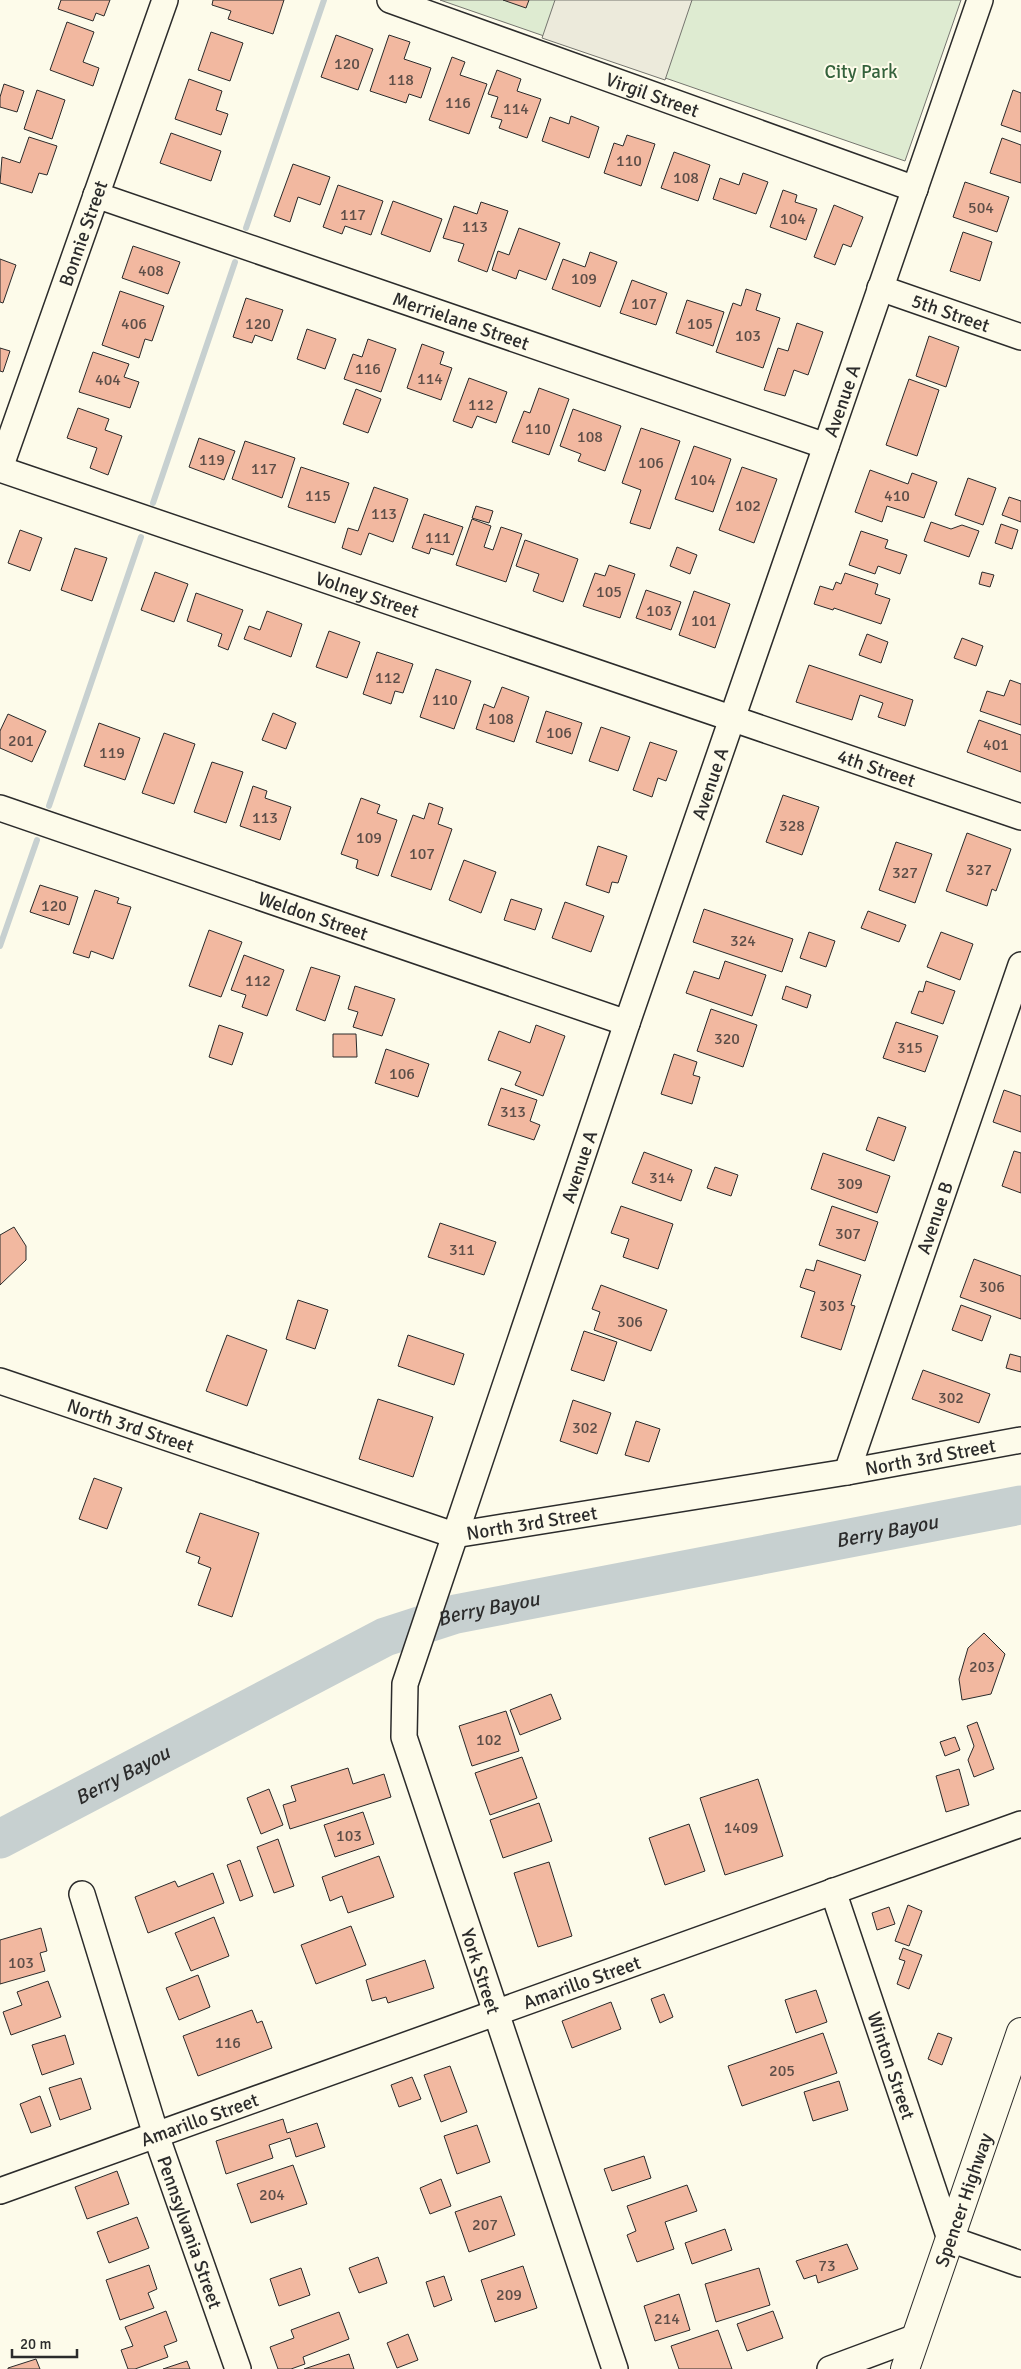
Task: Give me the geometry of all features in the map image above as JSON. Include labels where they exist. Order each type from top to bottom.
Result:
[{"type":"main road","name":"Spencer Highway","points":[[905,2369],[1021,2032]]},
{"type":"street","name":"Bonnie Street","points":[[0,468],[165,0]]},
{"type":"street","name":"Virgil Street","points":[[390,0],[915,189]]},
{"type":"street","name":"Avenue A","points":[[443,1569],[627,1023],[980,0]]},
{"type":"street","name":"Merrielane Street","points":[[96,195],[826,446]]},
{"type":"street","name":"5th Street","points":[[880,288],[1021,337]]},
{"type":"street","name":"Volney Street","points":[[0,468],[733,718]]},
{"type":"street","name":"4th Street","points":[[733,718],[1021,817]]},
{"type":"street","name":"Weldon Street","points":[[0,808],[627,1023]]},
{"type":"street","name":"Avenue B","points":[[847,1472],[1021,965]]},
{"type":"street","name":"North 3rd Street","points":[[0,1381],[454,1535],[847,1472],[1021,1440]]},
{"type":"street","name":"York Street","points":[[443,1569],[405,1684],[404,1737],[615,2369]]},
{"type":"street","name":"Amarillo Street","points":[[0,2191],[1021,1824]]},
{"type":"street","name":"Winton Street","points":[[833,1891],[950,2239]]},
{"type":"street","name":"Pennsylvania Street","points":[[82,1894],[156,2135],[238,2369]]},
{"type":"street","points":[[950,2239],[1021,2264]]},
{"type":"street","points":[[830,2369],[916,2337]]},
{"type":"green space","name":"City Park","points":[[440,0],[961,0],[905,161]]},
{"type":"shaded area","points":[[555,0],[692,0],[665,80],[542,38]]},
{"type":"building","points":[[61,0],[110,0],[104,16],[96,13],[93,21],[58,9]]},
{"type":"building","points":[[213,0],[284,0],[273,34],[228,19],[231,11],[212,5]]},
{"type":"building","points":[[503,0],[529,0],[526,8]]},
{"type":"building","points":[[67,22],[94,32],[83,62],[99,68],[93,86],[50,70]]},
{"type":"building","points":[[211,32],[243,43],[230,81],[198,70]]},
{"type":"building","points":[[336,35],[373,49],[358,90],[321,77]]},
{"type":"building","points":[[389,35],[410,42],[404,59],[431,68],[421,98],[409,94],[406,103],[370,91]]},
{"type":"building","points":[[452,57],[465,62],[460,75],[487,84],[469,134],[429,120]]},
{"type":"building","points":[[497,70],[521,79],[517,91],[541,99],[527,138],[499,128],[502,120],[491,117],[498,97],[488,94]]},
{"type":"building","points":[[189,79],[222,91],[216,110],[228,114],[221,135],[175,119]]},
{"type":"building","points":[[4,84],[24,91],[17,112],[0,107],[0,97]]},
{"type":"building","points":[[37,90],[65,100],[52,139],[24,129]]},
{"type":"building","points":[[1013,90],[1021,93],[1021,132],[1001,125]]},
{"type":"building","points":[[571,116],[599,127],[589,158],[542,141],[550,117],[569,124]]},
{"type":"building","points":[[171,133],[221,151],[211,181],[160,163]]},
{"type":"building","points":[[627,135],[655,144],[641,186],[604,173],[614,143],[623,146]]},
{"type":"building","points":[[29,137],[57,146],[47,175],[39,173],[32,193],[0,183],[2,157],[20,163]]},
{"type":"building","points":[[1002,138],[1021,145],[1021,183],[990,173]]},
{"type":"building","points":[[674,152],[710,165],[698,201],[661,188]]},
{"type":"building","points":[[293,164],[330,177],[320,205],[298,197],[290,222],[274,216]]},
{"type":"building","points":[[743,173],[768,182],[756,214],[713,199],[720,178],[739,185]]},
{"type":"building","points":[[965,182],[1009,197],[997,232],[953,217]]},
{"type":"building","points":[[338,185],[383,201],[371,235],[345,226],[342,234],[323,227]]},
{"type":"building","points":[[783,190],[797,195],[795,202],[817,209],[806,240],[770,227]]},
{"type":"building","points":[[393,201],[442,219],[430,252],[381,234]]},
{"type":"building","points":[[481,202],[508,211],[487,272],[458,261],[464,244],[443,238],[454,206],[477,214]]},
{"type":"building","points":[[834,205],[863,217],[851,247],[843,244],[835,265],[814,257]]},
{"type":"building","points":[[519,228],[560,243],[546,280],[519,270],[516,279],[492,270],[498,251],[509,255]]},
{"type":"building","points":[[963,232],[992,242],[980,281],[950,271]]},
{"type":"building","points":[[133,246],[180,262],[168,294],[122,278]]},
{"type":"building","points":[[590,252],[617,262],[600,307],[552,289],[563,259],[585,267]]},
{"type":"building","points":[[0,259],[16,265],[3,303],[0,302]]},
{"type":"building","points":[[632,280],[667,293],[656,325],[620,313]]},
{"type":"building","points":[[746,289],[761,294],[756,310],[780,318],[763,368],[716,352],[733,303],[741,306]]},
{"type":"building","points":[[120,291],[164,306],[152,341],[145,339],[139,358],[102,345]]},
{"type":"building","points":[[246,298],[283,310],[272,341],[255,335],[252,343],[233,337]]},
{"type":"building","points":[[687,300],[724,312],[713,346],[676,333]]},
{"type":"building","points":[[797,323],[823,332],[808,375],[794,370],[785,396],[764,390],[778,348],[788,351]]},
{"type":"building","points":[[307,329],[336,339],[325,369],[297,359]]},
{"type":"building","points":[[929,336],[959,347],[946,387],[916,376]]},
{"type":"building","points":[[368,339],[396,349],[381,392],[344,379],[353,354],[362,357]]},
{"type":"building","points":[[422,344],[444,352],[440,364],[452,368],[441,400],[407,388]]},
{"type":"building","points":[[0,348],[10,351],[3,372],[0,371]]},
{"type":"building","points":[[93,352],[129,364],[124,377],[139,382],[130,408],[79,392]]},
{"type":"building","points":[[469,378],[507,392],[496,423],[477,416],[472,428],[453,421]]},
{"type":"building","points":[[909,379],[939,390],[917,456],[886,445]]},
{"type":"building","points":[[539,388],[569,399],[549,455],[512,442],[524,411],[530,413]]},
{"type":"building","points":[[356,389],[381,399],[368,433],[343,424]]},
{"type":"building","points":[[78,408],[109,419],[105,430],[122,436],[108,475],[90,468],[97,448],[67,438]]},
{"type":"building","points":[[573,409],[621,426],[605,471],[578,461],[581,454],[560,446]]},
{"type":"building","points":[[641,428],[680,441],[650,529],[630,523],[641,490],[622,483]]},
{"type":"building","points":[[199,438],[235,451],[224,480],[189,467]]},
{"type":"building","points":[[245,441],[295,458],[282,498],[232,479]]},
{"type":"building","points":[[694,446],[731,459],[713,512],[675,499]]},
{"type":"building","points":[[301,467],[349,483],[335,523],[288,507]]},
{"type":"building","points":[[742,467],[777,479],[754,543],[719,530]]},
{"type":"building","points":[[870,470],[908,484],[912,473],[937,482],[924,518],[887,506],[882,522],[855,512]]},
{"type":"building","points":[[968,478],[996,488],[983,525],[955,515]]},
{"type":"building","points":[[374,487],[408,499],[393,542],[369,533],[361,555],[342,548],[348,528],[358,531]]},
{"type":"building","points":[[1009,497],[1021,501],[1021,522],[1002,515]]},
{"type":"building","points":[[476,506],[493,511],[489,523],[472,518]]},
{"type":"building","points":[[424,514],[463,527],[453,555],[431,548],[429,554],[412,548]]},
{"type":"building","points":[[472,519],[491,526],[484,547],[493,550],[501,527],[522,534],[506,582],[456,565]]},
{"type":"building","points":[[931,522],[951,529],[962,525],[979,531],[969,557],[924,541]]},
{"type":"building","points":[[1001,524],[1018,530],[1012,549],[995,543]]},
{"type":"building","points":[[20,530],[42,538],[30,571],[8,563]]},
{"type":"building","points":[[861,531],[888,540],[885,548],[907,555],[900,574],[878,566],[875,574],[849,565]]},
{"type":"building","points":[[525,540],[578,559],[563,602],[533,591],[539,574],[516,566]]},
{"type":"building","points":[[677,547],[697,555],[690,574],[670,566]]},
{"type":"building","points":[[75,548],[107,558],[92,601],[61,590]]},
{"type":"building","points":[[609,565],[635,574],[620,618],[583,606],[595,573],[605,576]]},
{"type":"building","points":[[155,572],[188,584],[174,622],[141,610]]},
{"type":"building","points":[[982,572],[994,575],[990,587],[979,584]]},
{"type":"building","points":[[845,573],[878,584],[875,594],[890,599],[881,624],[834,608],[833,610],[814,604],[820,586],[833,590],[836,582],[841,584]]},
{"type":"building","points":[[646,590],[681,602],[671,630],[636,618]]},
{"type":"building","points":[[694,591],[730,604],[715,648],[679,635]]},
{"type":"building","points":[[196,593],[243,610],[228,650],[218,646],[222,634],[187,621]]},
{"type":"building","points":[[267,611],[302,624],[291,657],[244,639],[249,626],[260,630]]},
{"type":"building","points":[[329,631],[360,642],[347,678],[316,667]]},
{"type":"building","points":[[867,634],[888,642],[881,663],[859,655]]},
{"type":"building","points":[[962,638],[983,646],[976,666],[954,658]]},
{"type":"building","points":[[377,652],[413,664],[403,693],[395,691],[391,704],[363,694]]},
{"type":"building","points":[[809,665],[913,700],[905,726],[878,717],[883,703],[860,695],[852,720],[796,702]]},
{"type":"building","points":[[436,669],[471,681],[454,729],[420,717]]},
{"type":"building","points":[[1010,680],[1021,684],[1021,725],[980,711],[987,691],[1004,696]]},
{"type":"building","points":[[502,687],[529,697],[514,742],[476,729],[484,704],[494,708]]},
{"type":"building","points":[[546,711],[582,723],[572,754],[536,742]]},
{"type":"building","points":[[273,713],[296,723],[286,749],[262,740]]},
{"type":"building","points":[[8,714],[46,731],[32,762],[0,748],[0,731]]},
{"type":"building","points":[[979,720],[1021,735],[1021,772],[967,752]]},
{"type":"building","points":[[99,723],[140,738],[125,780],[84,766]]},
{"type":"building","points":[[601,727],[630,737],[618,771],[589,761]]},
{"type":"building","points":[[164,733],[195,744],[174,804],[142,793]]},
{"type":"building","points":[[650,742],[677,751],[666,781],[658,778],[652,797],[633,790]]},
{"type":"building","points":[[212,762],[243,772],[226,823],[194,812]]},
{"type":"building","points":[[253,786],[267,791],[265,798],[291,807],[280,840],[240,826]]},
{"type":"building","points":[[783,795],[819,807],[802,855],[766,842]]},
{"type":"building","points":[[361,798],[380,805],[377,813],[397,820],[378,876],[356,868],[358,860],[341,854]]},
{"type":"building","points":[[429,803],[443,808],[438,824],[452,829],[431,890],[391,876],[413,815],[424,819]]},
{"type":"building","points":[[967,833],[1011,849],[996,891],[992,889],[987,906],[946,891]]},
{"type":"building","points":[[896,842],[932,854],[915,903],[879,890]]},
{"type":"building","points":[[598,846],[627,856],[618,883],[612,882],[609,893],[586,885]]},
{"type":"building","points":[[464,860],[496,872],[481,913],[449,900]]},
{"type":"building","points":[[40,885],[78,897],[69,925],[30,912]]},
{"type":"building","points":[[95,890],[119,898],[117,903],[131,907],[113,959],[91,951],[89,958],[73,953]]},
{"type":"building","points":[[511,899],[542,909],[535,930],[504,920]]},
{"type":"building","points":[[565,902],[604,916],[591,952],[552,938]]},
{"type":"building","points":[[704,909],[793,939],[782,972],[693,942]]},
{"type":"building","points":[[868,911],[906,925],[899,942],[861,928]]},
{"type":"building","points":[[209,930],[242,942],[221,997],[189,986]]},
{"type":"building","points":[[809,932],[835,941],[826,967],[800,958]]},
{"type":"building","points":[[941,932],[973,944],[960,980],[927,967]]},
{"type":"building","points":[[244,955],[284,970],[267,1016],[242,1007],[246,995],[231,990]]},
{"type":"building","points":[[725,961],[766,975],[752,1016],[686,993],[694,971],[719,979]]},
{"type":"building","points":[[311,967],[340,976],[325,1021],[296,1010]]},
{"type":"building","points":[[926,981],[955,991],[943,1024],[911,1013],[919,991],[923,992]]},
{"type":"building","points":[[355,986],[395,999],[382,1036],[353,1027],[358,1012],[348,1009]]},
{"type":"building","points":[[786,986],[811,995],[807,1008],[782,999]]},
{"type":"building","points":[[711,1009],[757,1025],[743,1067],[697,1051]]},
{"type":"building","points":[[896,1022],[938,1036],[925,1072],[883,1058]]},
{"type":"building","points":[[219,1025],[243,1033],[232,1065],[209,1057]]},
{"type":"building","points":[[536,1025],[565,1036],[543,1096],[515,1085],[521,1072],[488,1060],[499,1031],[530,1043]]},
{"type":"building","points":[[333,1034],[356,1034],[357,1057],[333,1057]]},
{"type":"building","points":[[386,1049],[429,1064],[418,1097],[375,1083]]},
{"type":"building","points":[[674,1054],[697,1062],[693,1075],[700,1077],[692,1104],[661,1094]]},
{"type":"building","points":[[501,1088],[537,1100],[530,1121],[540,1125],[534,1140],[488,1125]]},
{"type":"building","points":[[1004,1090],[1021,1096],[1021,1132],[993,1122]]},
{"type":"building","points":[[878,1117],[906,1127],[894,1161],[866,1150]]},
{"type":"building","points":[[1014,1151],[1021,1153],[1021,1193],[1002,1186]]},
{"type":"building","points":[[644,1152],[692,1170],[681,1201],[632,1183]]},
{"type":"building","points":[[823,1153],[890,1176],[877,1213],[811,1189]]},
{"type":"building","points":[[715,1167],[738,1175],[731,1196],[707,1188]]},
{"type":"building","points":[[621,1206],[673,1224],[658,1269],[623,1257],[629,1239],[611,1233]]},
{"type":"building","points":[[832,1206],[878,1222],[865,1261],[819,1245]]},
{"type":"building","points":[[440,1223],[496,1242],[484,1275],[428,1257]]},
{"type":"building","points":[[14,1227],[26,1246],[26,1260],[0,1285],[0,1235]]},
{"type":"building","points":[[974,1259],[1021,1276],[1021,1319],[960,1297]]},
{"type":"building","points":[[817,1260],[861,1275],[851,1305],[855,1306],[841,1350],[801,1337],[815,1292],[800,1287],[806,1269],[814,1271]]},
{"type":"building","points":[[601,1285],[667,1310],[651,1351],[594,1330],[600,1312],[592,1309]]},
{"type":"building","points":[[298,1300],[328,1310],[315,1349],[286,1339]]},
{"type":"building","points":[[961,1305],[991,1316],[982,1341],[952,1330]]},
{"type":"building","points":[[584,1331],[617,1342],[604,1381],[571,1370]]},
{"type":"building","points":[[227,1335],[267,1350],[247,1406],[206,1391]]},
{"type":"building","points":[[408,1335],[464,1354],[454,1385],[398,1366]]},
{"type":"building","points":[[1010,1354],[1021,1357],[1021,1372],[1006,1368]]},
{"type":"building","points":[[923,1370],[990,1394],[979,1423],[912,1399]]},
{"type":"building","points":[[378,1399],[433,1417],[413,1477],[359,1459]]},
{"type":"building","points":[[573,1400],[611,1413],[597,1454],[560,1441]]},
{"type":"building","points":[[636,1421],[660,1429],[649,1462],[625,1455]]},
{"type":"building","points":[[94,1478],[122,1488],[107,1529],[79,1519]]},
{"type":"building","points":[[200,1513],[259,1533],[232,1617],[198,1605],[211,1568],[198,1563],[200,1557],[186,1552]]},
{"type":"building","points":[[984,1633],[1005,1654],[991,1694],[962,1700],[959,1679],[968,1648]]},
{"type":"building","points":[[551,1694],[561,1719],[520,1735],[510,1710]]},
{"type":"building","points":[[506,1711],[519,1751],[472,1766],[459,1726]]},
{"type":"building","points":[[977,1722],[994,1769],[974,1777],[968,1760],[974,1746],[967,1726]]},
{"type":"building","points":[[955,1737],[960,1750],[945,1756],[940,1742]]},
{"type":"building","points":[[522,1757],[537,1798],[490,1815],[475,1773]]},
{"type":"building","points":[[348,1768],[353,1784],[384,1774],[391,1797],[290,1829],[283,1805],[296,1801],[291,1786]]},
{"type":"building","points":[[959,1769],[969,1805],[946,1812],[936,1776]]},
{"type":"building","points":[[758,1779],[783,1856],[725,1875],[700,1798]]},
{"type":"building","points":[[269,1789],[283,1825],[261,1834],[247,1798]]},
{"type":"building","points":[[539,1803],[552,1841],[503,1858],[490,1820]]},
{"type":"building","points":[[363,1812],[374,1844],[335,1857],[324,1825]]},
{"type":"building","points":[[689,1824],[705,1871],[665,1885],[649,1838]]},
{"type":"building","points":[[278,1839],[294,1886],[274,1893],[257,1847]]},
{"type":"building","points":[[379,1856],[394,1897],[348,1913],[342,1896],[330,1901],[322,1877]]},
{"type":"building","points":[[240,1860],[253,1896],[240,1901],[227,1865]]},
{"type":"building","points":[[549,1862],[572,1936],[538,1947],[514,1873]]},
{"type":"building","points":[[213,1873],[224,1903],[148,1933],[135,1897],[175,1881],[178,1887]]},
{"type":"building","points":[[908,1905],[922,1911],[909,1946],[895,1941]]},
{"type":"building","points":[[889,1907],[895,1924],[877,1930],[872,1913]]},
{"type":"building","points":[[214,1917],[229,1956],[191,1971],[175,1933]]},
{"type":"building","points":[[351,1926],[366,1965],[316,1984],[301,1945]]},
{"type":"building","points":[[41,1928],[47,1951],[40,1953],[45,1971],[0,1984],[0,1940]]},
{"type":"building","points":[[903,1948],[922,1955],[909,1989],[897,1984],[905,1961],[899,1959]]},
{"type":"building","points":[[425,1960],[434,1988],[388,2003],[386,1997],[372,2001],[366,1980]]},
{"type":"building","points":[[198,1975],[210,2007],[179,2020],[166,1988]]},
{"type":"building","points":[[48,1981],[61,2017],[11,2035],[3,2012],[22,2005],[17,1992]]},
{"type":"building","points":[[816,1990],[827,2022],[796,2033],[785,2000]]},
{"type":"building","points":[[664,1994],[673,2017],[660,2023],[651,1999]]},
{"type":"building","points":[[611,2002],[621,2029],[572,2048],[562,2021]]},
{"type":"building","points":[[252,2010],[257,2023],[262,2021],[272,2048],[198,2076],[183,2036]]},
{"type":"building","points":[[823,2033],[837,2073],[742,2106],[728,2066]]},
{"type":"building","points":[[938,2033],[952,2038],[942,2065],[928,2059]]},
{"type":"building","points":[[65,2035],[74,2064],[42,2075],[32,2045]]},
{"type":"building","points":[[450,2066],[467,2112],[441,2122],[424,2075]]},
{"type":"building","points":[[412,2077],[421,2099],[399,2107],[391,2085]]},
{"type":"building","points":[[81,2078],[91,2109],[60,2120],[49,2088]]},
{"type":"building","points":[[839,2081],[848,2110],[813,2121],[804,2092]]},
{"type":"building","points":[[40,2096],[51,2126],[31,2133],[20,2104]]},
{"type":"building","points":[[283,2119],[287,2133],[317,2123],[325,2147],[296,2157],[290,2138],[269,2145],[273,2158],[226,2174],[216,2141]]},
{"type":"building","points":[[477,2125],[490,2162],[457,2174],[444,2136]]},
{"type":"building","points":[[644,2156],[651,2178],[612,2191],[604,2169]]},
{"type":"building","points":[[293,2165],[307,2204],[251,2223],[237,2184]]},
{"type":"building","points":[[117,2171],[129,2204],[87,2219],[75,2187]]},
{"type":"building","points":[[441,2179],[451,2206],[430,2214],[420,2188]]},
{"type":"building","points":[[687,2185],[697,2211],[665,2222],[674,2249],[637,2262],[627,2235],[636,2231],[627,2206]]},
{"type":"building","points":[[501,2196],[515,2235],[469,2252],[455,2212]]},
{"type":"building","points":[[137,2217],[149,2248],[109,2263],[97,2232]]},
{"type":"building","points":[[725,2229],[732,2250],[692,2264],[685,2243]]},
{"type":"building","points":[[847,2244],[858,2269],[818,2283],[816,2275],[804,2279],[796,2261]]},
{"type":"building","points":[[378,2257],[387,2283],[359,2293],[349,2268]]},
{"type":"building","points":[[149,2265],[157,2289],[148,2293],[154,2308],[120,2320],[106,2280]]},
{"type":"building","points":[[523,2266],[537,2308],[495,2322],[481,2280]]},
{"type":"building","points":[[301,2268],[310,2295],[279,2306],[270,2279]]},
{"type":"building","points":[[759,2268],[770,2305],[716,2322],[705,2284]]},
{"type":"building","points":[[444,2276],[452,2300],[434,2307],[426,2282]]},
{"type":"building","points":[[679,2294],[690,2330],[655,2341],[644,2306]]},
{"type":"building","points":[[166,2311],[177,2341],[164,2346],[168,2357],[135,2369],[128,2369],[121,2350],[133,2346],[125,2327]]},
{"type":"building","points":[[773,2311],[783,2338],[747,2351],[737,2324]]},
{"type":"building","points":[[339,2312],[349,2339],[303,2357],[305,2364],[291,2369],[278,2369],[270,2347],[294,2338],[291,2330]]},
{"type":"building","points":[[718,2330],[732,2369],[679,2369],[671,2346]]},
{"type":"building","points":[[408,2334],[418,2360],[397,2368],[387,2343]]},
{"type":"building","points":[[349,2354],[354,2369],[304,2369]]},
{"type":"building","points":[[36,2359],[40,2369],[8,2369],[8,2368]]},
{"type":"building","points":[[187,2361],[190,2369],[163,2369]]},
{"type":"waterway","points":[[246,228],[324,0]]},
{"type":"waterway","points":[[153,503],[235,262]]},
{"type":"waterway","points":[[49,806],[141,537]]},
{"type":"waterway","points":[[0,946],[37,840]]},
{"type":"waterway","name":"Berry Bayou","points":[[0,1839],[385,1637],[456,1614],[1021,1505]]}]
